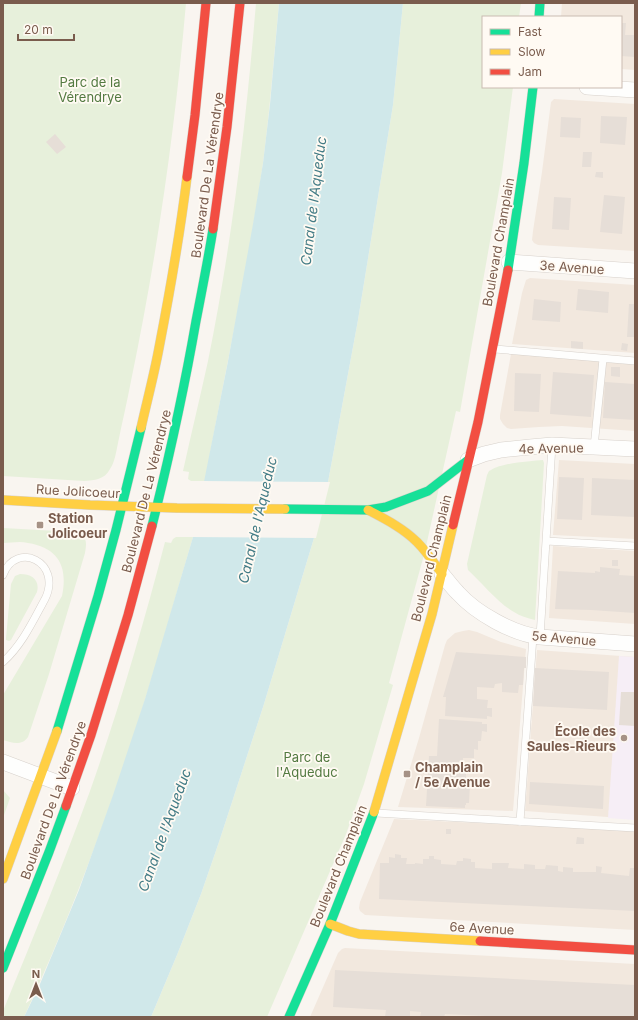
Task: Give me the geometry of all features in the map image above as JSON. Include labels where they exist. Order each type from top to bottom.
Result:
[{"type":"main road","name":"Boulevard De La Vérendrye","points":[[3,879],[57,732],[98,596],[122,506],[152,378],[183,210],[206,3]]},
{"type":"main road","name":"Boulevard De La Vérendrye","points":[[3,968],[32,897],[101,704],[157,508],[187,375],[206,274],[226,133],[240,3]]},
{"type":"main road","points":[[539,16],[540,3]]},
{"type":"main road","name":"Boulevard Champlain","points":[[289,1017],[330,924],[374,813],[432,614],[478,422],[509,262],[524,163],[533,88]]},
{"type":"main road","name":"Rue Jolicoeur","points":[[3,500],[157,508],[368,510],[386,507],[428,491],[468,460]]},
{"type":"main road","name":"Rue Jolicoeur","points":[[368,510],[390,522],[407,534],[425,551],[442,574]]},
{"type":"main road","name":"6e Avenue","points":[[330,924],[359,934],[635,950]]},
{"type":"street","points":[[603,88],[635,90]]},
{"type":"street","name":"3e Avenue","points":[[509,262],[635,271]]},
{"type":"street","name":"4e Avenue","points":[[468,460],[501,450],[552,445],[635,450]]},
{"type":"street","name":"5e Avenue","points":[[442,574],[458,594],[474,607],[486,616],[515,631],[536,637],[635,644]]},
{"type":"street","points":[[3,762],[72,788]]},
{"type":"lane","points":[[492,349],[635,361]]},
{"type":"lane","points":[[594,447],[603,358]]},
{"type":"lane","points":[[520,822],[546,541],[552,445]]},
{"type":"lane","points":[[546,541],[635,546]]},
{"type":"lane","points":[[3,575],[5,570],[18,558],[29,557],[42,563],[48,575],[50,588],[22,639],[12,654],[3,662]]},
{"type":"lane","points":[[374,813],[635,828]]},
{"type":"shaded area","points":[[562,3],[635,3],[635,70],[622,69],[622,16],[561,16]]},
{"type":"shaded area","points":[[554,99],[635,104],[635,251],[538,245],[532,240],[551,102]]},
{"type":"shaded area","points":[[530,278],[635,285],[635,353],[512,344],[522,293],[526,280]]},
{"type":"shaded area","points":[[511,354],[635,363],[635,431],[562,426],[507,428],[500,419],[500,415]]},
{"type":"shaded area","points":[[559,460],[635,464],[635,539],[553,535]]},
{"type":"shaded area","points":[[553,546],[635,551],[635,624],[549,618]]},
{"type":"shaded area","points":[[469,630],[501,642],[526,649],[513,811],[398,807],[447,640],[455,633]]},
{"type":"shaded area","points":[[537,650],[635,657],[635,819],[525,811]]},
{"type":"shaded area","name":"École des Saules-Rieurs","points":[[619,656],[635,657],[635,820],[608,818]]},
{"type":"shaded area","points":[[394,819],[635,831],[635,930],[365,915],[360,911],[360,902]]},
{"type":"shaded area","points":[[345,948],[635,964],[635,1017],[310,1017],[338,953]]},
{"type":"green space","name":"Parc de la Vérendrye","points":[[3,3],[186,3],[171,145],[149,287],[128,397],[114,460],[108,473],[95,480],[84,481],[3,476]]},
{"type":"green space","points":[[256,3],[279,3],[263,163],[243,283],[205,481],[191,481],[188,479],[189,472],[183,471],[217,317],[231,228],[248,93]]},
{"type":"green space","name":"Parc de l'Aqueduc","points":[[403,3],[521,3],[519,16],[482,16],[482,88],[513,88],[502,173],[460,412],[456,411],[425,551],[389,683],[393,685],[364,784],[346,834],[267,1017],[151,1017],[201,894],[219,842],[264,704],[314,538],[328,482],[358,320],[393,105]]},
{"type":"green space","points":[[543,460],[535,620],[519,615],[502,604],[468,570],[467,564],[489,471],[509,464]]},
{"type":"green space","points":[[3,528],[75,532],[82,535],[86,542],[85,553],[49,674],[28,737],[20,743],[3,740],[3,695],[62,596],[64,576],[59,560],[47,549],[25,542],[3,543]]},
{"type":"green space","points":[[176,537],[193,537],[145,700],[90,860],[42,978],[24,1017],[3,1017],[3,1011],[59,874],[101,760],[130,667],[165,542],[171,543]]},
{"type":"green space","points":[[20,574],[28,575],[34,578],[38,588],[11,640],[9,641],[6,640],[6,638],[11,584],[15,576]]},
{"type":"green space","points":[[3,790],[10,798],[3,818]]},
{"type":"water","name":"Canal de l'Aqueduc","points":[[279,3],[403,3],[393,105],[358,320],[328,482],[314,538],[264,704],[219,842],[201,894],[151,1017],[24,1017],[40,984],[79,890],[113,795],[145,699],[193,537],[228,361],[263,163]]},
{"type":"pier","points":[[203,481],[330,482],[316,538],[191,537]]},
{"type":"building","points":[[622,23],[626,23],[625,35],[635,35],[635,57],[622,56]]},
{"type":"building","points":[[601,116],[627,117],[625,145],[600,143]]},
{"type":"building","points":[[561,117],[581,118],[580,138],[560,137]]},
{"type":"building","points":[[55,134],[66,147],[57,154],[46,142]]},
{"type":"building","points":[[583,152],[592,152],[591,167],[582,167]]},
{"type":"building","points":[[596,172],[603,172],[603,178],[595,177]]},
{"type":"building","points":[[604,195],[625,197],[622,234],[600,232]]},
{"type":"building","points":[[554,197],[571,198],[569,230],[552,229]]},
{"type":"building","points":[[578,289],[609,292],[608,313],[576,310]]},
{"type":"building","points":[[534,299],[561,302],[560,322],[532,320]]},
{"type":"building","points":[[629,304],[635,304],[635,337],[627,337]]},
{"type":"building","points":[[571,341],[583,342],[583,349],[571,348]]},
{"type":"building","points":[[622,343],[628,344],[627,351],[621,350]]},
{"type":"building","points":[[611,367],[620,367],[620,377],[611,376]]},
{"type":"building","points":[[553,372],[594,375],[591,417],[550,414]]},
{"type":"building","points":[[515,373],[541,374],[539,412],[514,411]]},
{"type":"building","points":[[605,382],[635,384],[635,420],[603,418]]},
{"type":"building","points":[[559,477],[584,478],[582,520],[557,519]]},
{"type":"building","points":[[592,478],[635,480],[635,517],[591,515]]},
{"type":"building","points":[[612,560],[618,560],[618,566],[612,566]]},
{"type":"building","points":[[600,567],[620,569],[619,575],[635,576],[635,613],[555,609],[558,571],[595,573],[595,571],[600,572]]},
{"type":"building","points":[[456,652],[526,657],[523,685],[519,685],[518,693],[502,692],[502,683],[495,684],[494,688],[477,687],[477,699],[488,700],[487,708],[492,708],[492,717],[487,716],[487,719],[445,716],[446,697],[443,697]]},
{"type":"building","points":[[535,668],[609,672],[607,710],[533,706]]},
{"type":"building","points":[[621,692],[635,692],[635,726],[619,725]]},
{"type":"building","points":[[439,719],[482,722],[482,724],[487,724],[487,732],[482,731],[481,741],[478,741],[478,750],[474,749],[474,758],[463,758],[462,771],[466,771],[466,784],[470,784],[469,803],[466,803],[465,808],[426,806],[429,756],[437,756]]},
{"type":"building","points":[[530,782],[604,786],[603,809],[529,804]]},
{"type":"building","points":[[446,829],[451,829],[451,834],[446,834]]},
{"type":"building","points":[[577,837],[584,838],[584,844],[576,844]]},
{"type":"building","points":[[395,854],[401,855],[401,858],[407,858],[406,864],[423,864],[423,859],[429,859],[429,856],[434,856],[434,859],[441,860],[441,864],[456,865],[457,861],[463,861],[463,858],[471,859],[471,862],[475,862],[475,868],[492,869],[492,863],[509,863],[508,868],[524,869],[524,864],[535,865],[535,869],[545,869],[546,865],[558,866],[558,871],[563,872],[563,867],[573,868],[573,872],[596,872],[596,866],[602,867],[601,873],[629,876],[630,868],[635,868],[635,911],[379,899],[380,863],[389,863],[389,857],[395,858]]},
{"type":"building","points":[[335,970],[635,985],[635,1017],[507,1017],[445,1014],[444,1017],[420,1017],[421,1012],[410,1011],[410,1017],[385,1017],[386,1010],[333,1007]]},
{"type":"traffic: fast","points":[[539,16],[540,3]]},
{"type":"traffic: fast","points":[[508,270],[524,163],[533,88]]},
{"type":"traffic: fast","points":[[152,526],[181,398],[213,229]]},
{"type":"traffic: fast","points":[[57,731],[98,596],[141,428]]},
{"type":"traffic: fast","points":[[285,509],[368,510],[386,507],[428,491],[468,460]]},
{"type":"traffic: fast","points":[[3,968],[66,806]]},
{"type":"traffic: fast","points":[[289,1017],[330,924],[374,812]]},
{"type":"traffic: slow","points":[[141,428],[155,368],[167,305],[187,177]]},
{"type":"traffic: slow","points":[[3,500],[177,508],[285,509]]},
{"type":"traffic: slow","points":[[368,510],[394,524],[412,537],[442,574]]},
{"type":"traffic: slow","points":[[374,812],[432,614],[453,525]]},
{"type":"traffic: slow","points":[[3,879],[57,731]]},
{"type":"traffic: slow","points":[[330,924],[359,934],[480,941]]},
{"type":"traffic: jam","points":[[187,177],[195,115],[206,3]]},
{"type":"traffic: jam","points":[[213,229],[227,127],[240,3]]},
{"type":"traffic: jam","points":[[453,525],[478,422],[508,270]]},
{"type":"traffic: jam","points":[[66,806],[91,735],[128,615],[152,526]]},
{"type":"traffic: jam","points":[[480,941],[635,950]]},
{"type":"place","name":"Station Jolicoeur","points":[[40,525]]},
{"type":"place","name":"École des Saules-Rieurs","points":[[624,738]]},
{"type":"place","name":"Champlain / 5e Avenue","points":[[407,774]]}]
